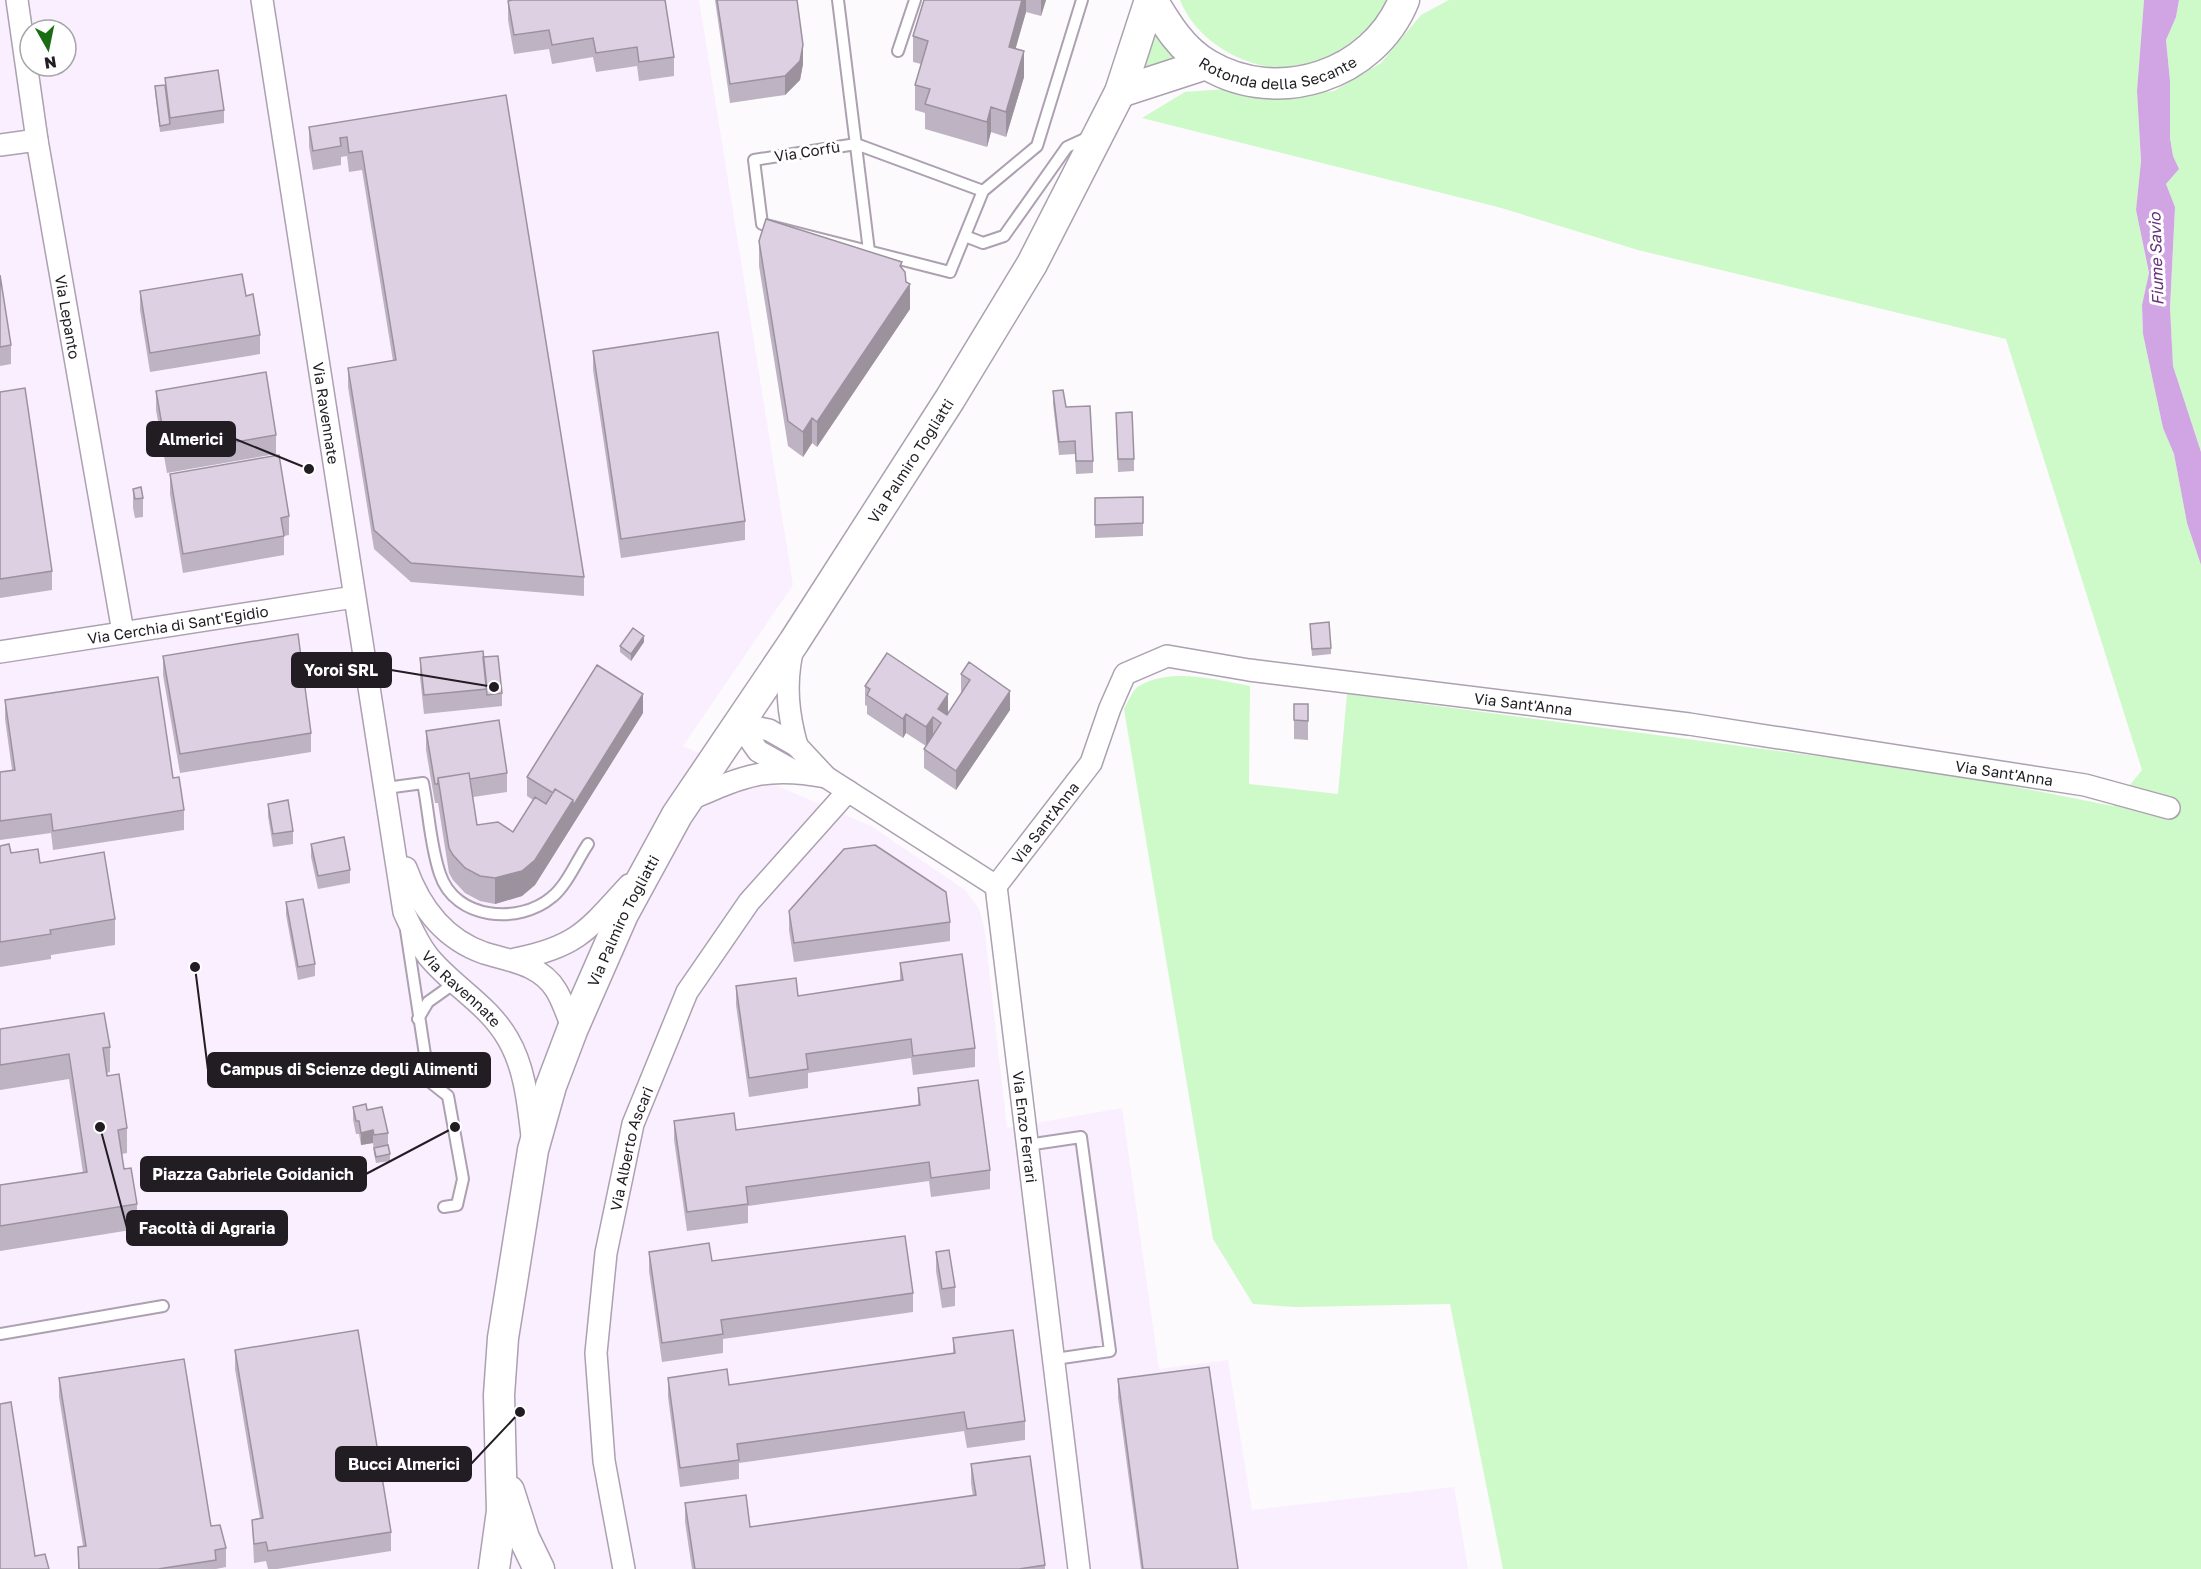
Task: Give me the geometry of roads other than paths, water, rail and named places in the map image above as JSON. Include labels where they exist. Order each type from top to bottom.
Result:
[{"type":"main road","name":"Rotonda della Secante","points":[[1151,0],[1172,34],[1206,64],[1229,76],[1254,83],[1284,85],[1314,80],[1354,62],[1385,33],[1404,0]]},
{"type":"main road","name":"Via Palmiro Togliatti","points":[[573,1028],[622,914],[681,808],[794,642],[950,399],[1032,264],[1120,92],[1151,0]]},
{"type":"main road","points":[[1120,92],[1206,64]]},
{"type":"main road","name":"Via Ravennate","points":[[494,1569],[502,1511],[503,1470],[499,1395],[503,1338],[533,1150],[551,1086],[573,1028]]},
{"type":"main road","name":"Via Ravennate","points":[[503,1470],[524,1538],[539,1569]]},
{"type":"street","name":"Via Lepanto","points":[[16,0],[37,140],[123,632]]},
{"type":"street","name":"Via Ravennate","points":[[262,0],[404,912],[416,939],[429,958],[494,1018],[508,1039],[518,1060],[527,1094],[533,1150]]},
{"type":"street","points":[[0,145],[37,140]]},
{"type":"street","name":"Via Cerchia di Sant'Egidio","points":[[0,652],[354,597]]},
{"type":"street","points":[[794,642],[787,674],[787,697],[797,746]]},
{"type":"street","name":"Via Sant'Anna","points":[[996,886],[1091,763],[1110,708],[1125,674],[1167,656],[1249,670],[1689,724],[2085,785],[2169,808]]},
{"type":"street","points":[[739,724],[769,730],[797,746],[826,777],[996,886]]},
{"type":"street","points":[[739,724],[758,751],[792,770],[826,777]]},
{"type":"street","points":[[681,808],[756,774],[792,770]]},
{"type":"street","name":"Via Alberto Ascari","points":[[624,1569],[604,1461],[596,1353],[606,1253],[633,1124],[687,992],[749,902],[848,791]]},
{"type":"street","name":"Via Palmiro Togliatti","points":[[591,927],[636,877],[681,808]]},
{"type":"street","name":"Via Ravennate","points":[[391,826],[414,892],[437,923],[460,942],[485,953],[515,959],[540,974],[556,989],[573,1028]]},
{"type":"street","name":"Via Enzo Ferrari","points":[[996,886],[1079,1569]]},
{"type":"street","name":"Via Ravennate","points":[[515,959],[564,946],[591,927]]},
{"type":"lane","name":"Via Corfù","points":[[838,0],[869,251]]},
{"type":"lane","points":[[898,51],[915,0]]},
{"type":"lane","points":[[983,191],[1036,146],[1082,0]]},
{"type":"lane","points":[[965,236],[983,243],[1004,236],[1067,147],[1100,132]]},
{"type":"lane","name":"Via Corfù","points":[[856,144],[983,191],[950,272],[762,224],[754,160],[856,144]]},
{"type":"lane","points":[[386,788],[423,783],[440,875],[455,897],[490,914],[510,915],[535,910],[554,895],[588,844]]},
{"type":"lane","points":[[404,912],[418,1019],[429,1081],[448,1096],[463,1179],[457,1205],[444,1207]]},
{"type":"lane","points":[[418,1019],[428,1002],[456,982]]},
{"type":"lane","points":[[1026,1144],[1082,1137],[1110,1351],[1054,1359]]},
{"type":"lane","points":[[0,1334],[162,1306]]},
{"type":"water","name":"Fiume Savio","points":[[2144,0],[2179,0],[2176,17],[2166,40],[2170,81],[2170,138],[2173,156],[2179,169],[2166,184],[2175,207],[2170,308],[2173,366],[2201,452],[2201,565],[2187,523],[2174,454],[2163,428],[2143,334],[2142,305],[2149,273],[2136,210],[2141,161],[2137,91]]},
{"type":"place","name":"Almerici","points":[[309,469]]},
{"type":"place","name":"Yoroi SRL","points":[[494,687]]},
{"type":"place","name":"Campus di Scienze degli Alimenti","points":[[195,967]]},
{"type":"place","name":"Facoltà di Agraria","points":[[100,1127]]},
{"type":"place","name":"Piazza Gabriele Goidanich","points":[[455,1127]]},
{"type":"place","name":"Bucci Almerici","points":[[520,1412]]}]
